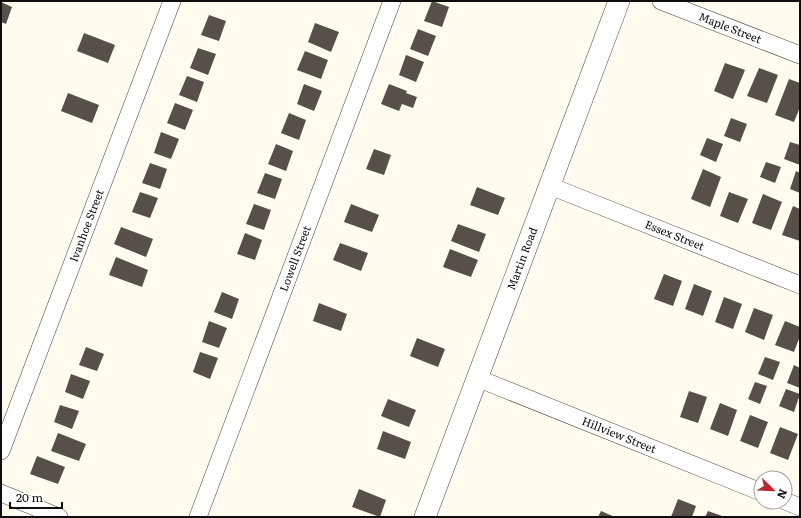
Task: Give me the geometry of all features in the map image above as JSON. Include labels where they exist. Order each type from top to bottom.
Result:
[{"type":"street","name":"Ivanhoe Street","points":[[1,451],[172,1]]},
{"type":"street","name":"Lowell Street","points":[[198,517],[392,1]]},
{"type":"street","name":"Martin Road","points":[[425,517],[619,1]]},
{"type":"street","name":"Maple Street","points":[[661,1],[800,55]]},
{"type":"street","name":"Essex Street","points":[[550,186],[800,284]]},
{"type":"street","name":"Hillview Street","points":[[477,378],[753,489]]},
{"type":"street","points":[[1,494],[59,517]]},
{"type":"building","points":[[432,1],[449,7],[442,27],[424,21]]},
{"type":"building","points":[[1,2],[12,7],[6,24],[1,22]]},
{"type":"building","points":[[209,15],[226,21],[219,41],[201,35]]},
{"type":"building","points":[[315,23],[339,32],[331,52],[308,42]]},
{"type":"building","points":[[418,29],[436,36],[428,56],[410,49]]},
{"type":"building","points":[[84,33],[115,45],[108,63],[77,51]]},
{"type":"building","points":[[198,48],[216,54],[208,75],[190,68]]},
{"type":"building","points":[[305,51],[328,60],[321,79],[297,70]]},
{"type":"building","points":[[406,55],[424,62],[416,82],[399,75]]},
{"type":"building","points":[[725,63],[745,70],[733,99],[714,91]]},
{"type":"building","points":[[759,68],[778,75],[767,103],[747,96]]},
{"type":"building","points":[[187,76],[204,82],[197,102],[179,95]]},
{"type":"building","points":[[789,79],[800,83],[800,107],[794,122],[775,115]]},
{"type":"building","points":[[304,84],[322,91],[314,111],[297,104]]},
{"type":"building","points":[[389,84],[407,91],[406,93],[417,97],[413,108],[402,104],[399,111],[381,104]]},
{"type":"building","points":[[68,93],[99,105],[92,123],[61,111]]},
{"type":"building","points":[[175,103],[193,110],[185,130],[167,123]]},
{"type":"building","points":[[289,113],[306,120],[299,140],[281,133]]},
{"type":"building","points":[[731,118],[747,124],[740,142],[724,136]]},
{"type":"building","points":[[161,132],[179,139],[171,159],[154,153]]},
{"type":"building","points":[[707,138],[723,144],[716,162],[700,155]]},
{"type":"building","points":[[790,142],[800,145],[800,165],[784,159]]},
{"type":"building","points":[[276,144],[293,151],[286,171],[268,164]]},
{"type":"building","points":[[374,149],[391,155],[384,175],[366,169]]},
{"type":"building","points":[[766,162],[781,167],[775,183],[760,177]]},
{"type":"building","points":[[150,163],[167,169],[160,189],[142,183]]},
{"type":"building","points":[[703,169],[721,177],[710,207],[691,199]]},
{"type":"building","points":[[796,171],[800,173],[800,193],[790,189]]},
{"type":"building","points":[[265,173],[282,179],[275,199],[257,193]]},
{"type":"building","points":[[477,187],[505,198],[498,215],[470,205]]},
{"type":"building","points":[[140,192],[158,198],[150,218],[132,212]]},
{"type":"building","points":[[729,192],[748,199],[738,223],[720,216]]},
{"type":"building","points":[[763,194],[782,202],[771,230],[752,223]]},
{"type":"building","points":[[254,204],[271,210],[264,230],[246,224]]},
{"type":"building","points":[[351,204],[379,215],[372,232],[344,222]]},
{"type":"building","points":[[793,206],[800,209],[800,241],[782,235]]},
{"type":"building","points":[[458,224],[486,234],[479,252],[451,241]]},
{"type":"building","points":[[121,227],[153,239],[146,257],[114,244]]},
{"type":"building","points":[[245,233],[262,240],[255,260],[237,254]]},
{"type":"building","points":[[340,243],[368,253],[361,271],[333,260]]},
{"type":"building","points":[[450,249],[478,260],[471,277],[443,267]]},
{"type":"building","points":[[116,257],[148,270],[142,287],[109,275]]},
{"type":"building","points":[[664,274],[682,281],[673,306],[654,299]]},
{"type":"building","points":[[694,284],[712,291],[703,316],[685,309]]},
{"type":"building","points":[[222,292],[239,299],[232,319],[214,312]]},
{"type":"building","points":[[724,297],[742,304],[733,329],[715,322]]},
{"type":"building","points":[[319,303],[347,314],[341,331],[313,321]]},
{"type":"building","points":[[754,308],[773,315],[764,340],[745,332]]},
{"type":"building","points":[[209,321],[227,328],[219,348],[202,342]]},
{"type":"building","points":[[785,321],[800,327],[800,336],[794,352],[775,345]]},
{"type":"building","points":[[417,338],[445,349],[438,367],[410,356]]},
{"type":"building","points":[[86,347],[104,354],[97,371],[79,365]]},
{"type":"building","points":[[200,352],[218,358],[210,379],[193,372]]},
{"type":"building","points":[[765,357],[780,362],[773,380],[758,374]]},
{"type":"building","points":[[794,365],[800,368],[800,388],[787,383]]},
{"type":"building","points":[[71,374],[90,381],[83,399],[65,392]]},
{"type":"building","points":[[755,382],[767,386],[760,404],[748,399]]},
{"type":"building","points":[[786,389],[800,394],[794,412],[779,406]]},
{"type":"building","points":[[689,391],[707,397],[698,423],[680,417]]},
{"type":"building","points":[[388,399],[416,410],[409,427],[381,416]]},
{"type":"building","points":[[720,403],[737,410],[728,436],[710,429]]},
{"type":"building","points":[[60,405],[79,411],[72,429],[54,422]]},
{"type":"building","points":[[750,415],[768,422],[758,448],[740,441]]},
{"type":"building","points":[[780,427],[798,434],[788,460],[770,453]]},
{"type":"building","points":[[383,431],[411,442],[405,459],[377,449]]},
{"type":"building","points":[[58,433],[86,444],[79,461],[51,451]]},
{"type":"building","points":[[37,456],[65,467],[58,484],[30,474]]},
{"type":"building","points":[[359,489],[386,500],[380,517],[352,507]]},
{"type":"building","points":[[678,499],[696,506],[692,517],[671,517]]},
{"type":"building","points":[[601,511],[615,517],[598,517]]},
{"type":"building","points":[[708,511],[725,517],[705,517]]}]
